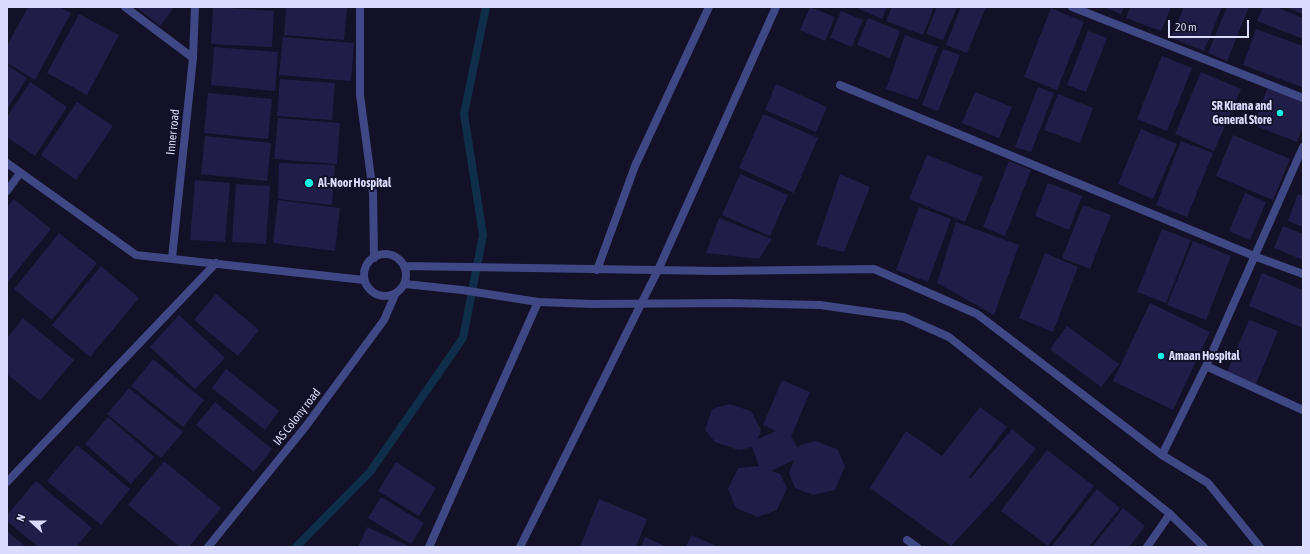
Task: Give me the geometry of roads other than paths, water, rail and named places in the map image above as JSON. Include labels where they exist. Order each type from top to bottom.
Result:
[{"type":"street","points":[[125,7],[192,58]]},
{"type":"street","name":"Inner road","points":[[172,258],[192,58],[195,7]]},
{"type":"street","points":[[360,7],[360,95],[373,193],[374,258]]},
{"type":"street","points":[[597,270],[636,166],[709,7]]},
{"type":"street","points":[[520,547],[642,304],[776,7]]},
{"type":"street","points":[[1072,7],[1084,9],[1303,98]]},
{"type":"street","points":[[840,84],[1254,256],[1303,274]]},
{"type":"street","points":[[1162,455],[1206,366],[1303,147]]},
{"type":"street","points":[[7,163],[136,255],[364,280]]},
{"type":"street","points":[[7,191],[20,173]]},
{"type":"street","points":[[384,254],[392,255],[398,258],[404,266],[407,278],[395,294],[389,297],[370,291],[364,280],[366,266],[374,258],[384,254]]},
{"type":"street","points":[[7,482],[216,263]]},
{"type":"street","points":[[404,266],[597,270],[874,269],[977,314],[1162,455],[1208,483],[1260,547]]},
{"type":"street","points":[[404,284],[462,290],[538,302],[592,304],[820,305],[904,317],[949,337],[1170,514],[1204,547]]},
{"type":"street","name":"IAS Colony road","points":[[208,547],[306,426],[384,320],[395,294]]},
{"type":"street","points":[[429,547],[538,302]]},
{"type":"street","points":[[1206,366],[1303,410]]},
{"type":"street","points":[[1147,547],[1170,514]]},
{"type":"street","points":[[907,540],[917,547]]},
{"type":"waterway","points":[[296,547],[370,472],[463,338],[483,235],[464,114],[486,7]]},
{"type":"place","name":"SR Kirana and General Store","points":[[1280,113]]},
{"type":"place","name":"Al-Noor Hospital","points":[[309,183]]},
{"type":"place","name":"Amaan Hospital","points":[[1161,356]]}]
